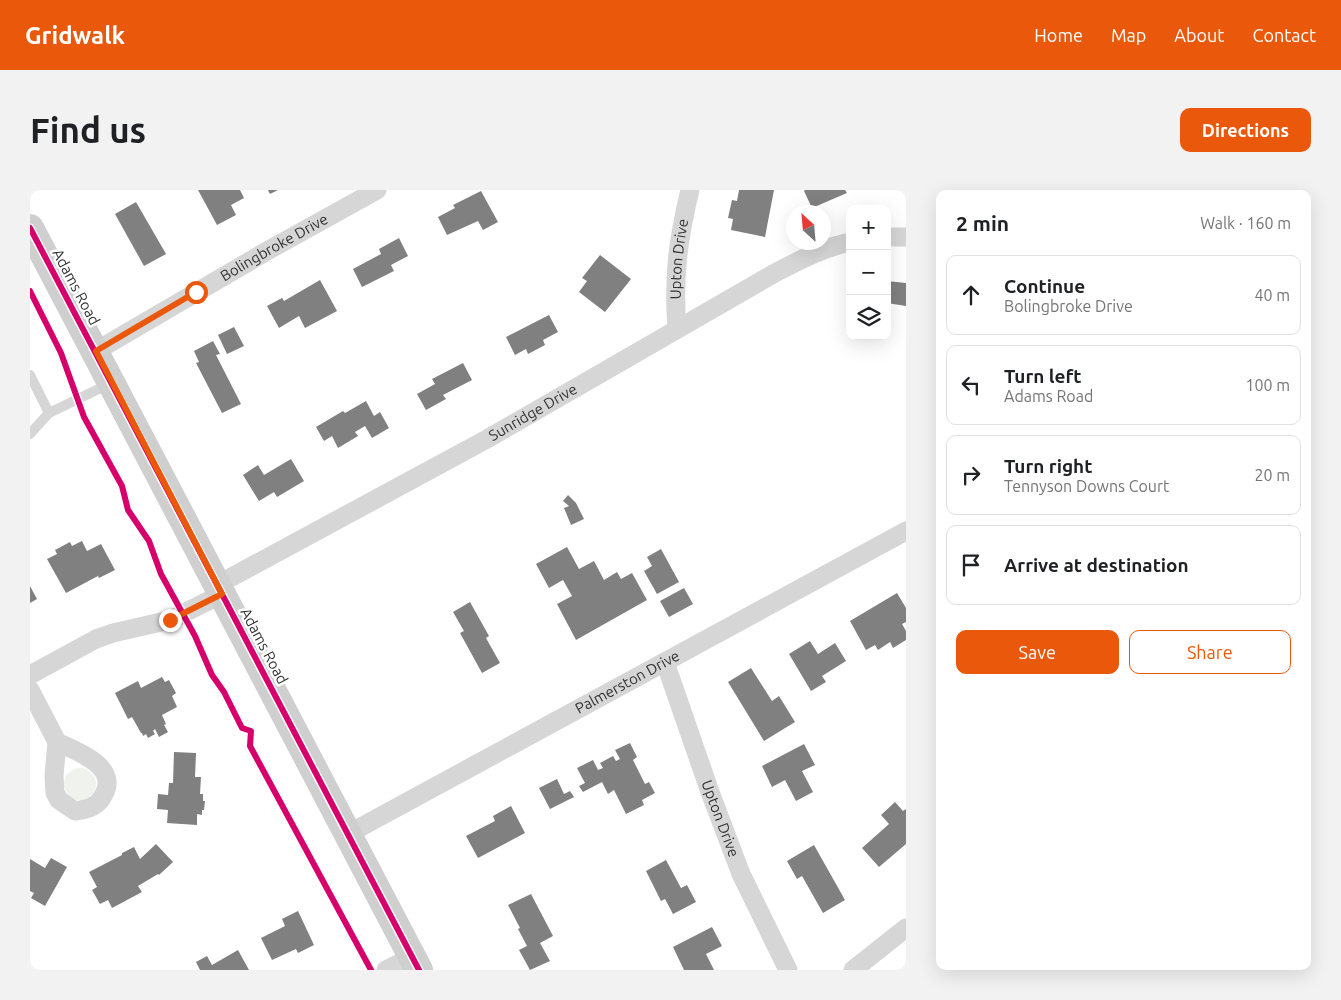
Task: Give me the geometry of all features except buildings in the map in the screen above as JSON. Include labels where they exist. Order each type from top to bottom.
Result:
[{"type":"street","name":"Bolingbroke Drive","points":[[96,351],[251,260],[377,190]]},
{"type":"street","name":"Upton Drive","points":[[677,329],[674,297],[675,266],[690,190]]},
{"type":"street","name":"Adams Road","points":[[30,228],[416,963]]},
{"type":"street","points":[[891,237],[906,237]]},
{"type":"street","name":"Sunridge Drive","points":[[30,675],[96,639],[112,633],[170,620],[219,590],[677,329],[808,256],[846,243]]},
{"type":"street","name":"Palmerston Drive","points":[[348,834],[906,531]]},
{"type":"street","name":"Upton Drive","points":[[666,662],[710,792],[741,874],[788,970]]},
{"type":"street","points":[[30,690],[57,742]]},
{"type":"street","points":[[853,970],[906,928]]},
{"type":"street","points":[[386,970],[416,963]]},
{"type":"lane","points":[[30,375],[49,413]]},
{"type":"lane","points":[[30,434],[49,413],[112,383]]},
{"type":"shaded area","points":[[80,768],[86,769],[91,773],[95,778],[95,790],[91,795],[86,799],[80,800],[74,799],[69,795],[65,790],[64,784],[65,778],[69,773],[74,769]]},
{"type":"cycle path","points":[[30,228],[419,970]]},
{"type":"cycle path","points":[[30,291],[61,353],[84,417],[122,486],[128,510],[149,541],[161,574],[195,636],[212,675],[224,692],[242,728],[251,731],[250,746],[371,970]]},
{"type":"route","points":[[170,620],[222,594],[96,351],[196,292]]}]
